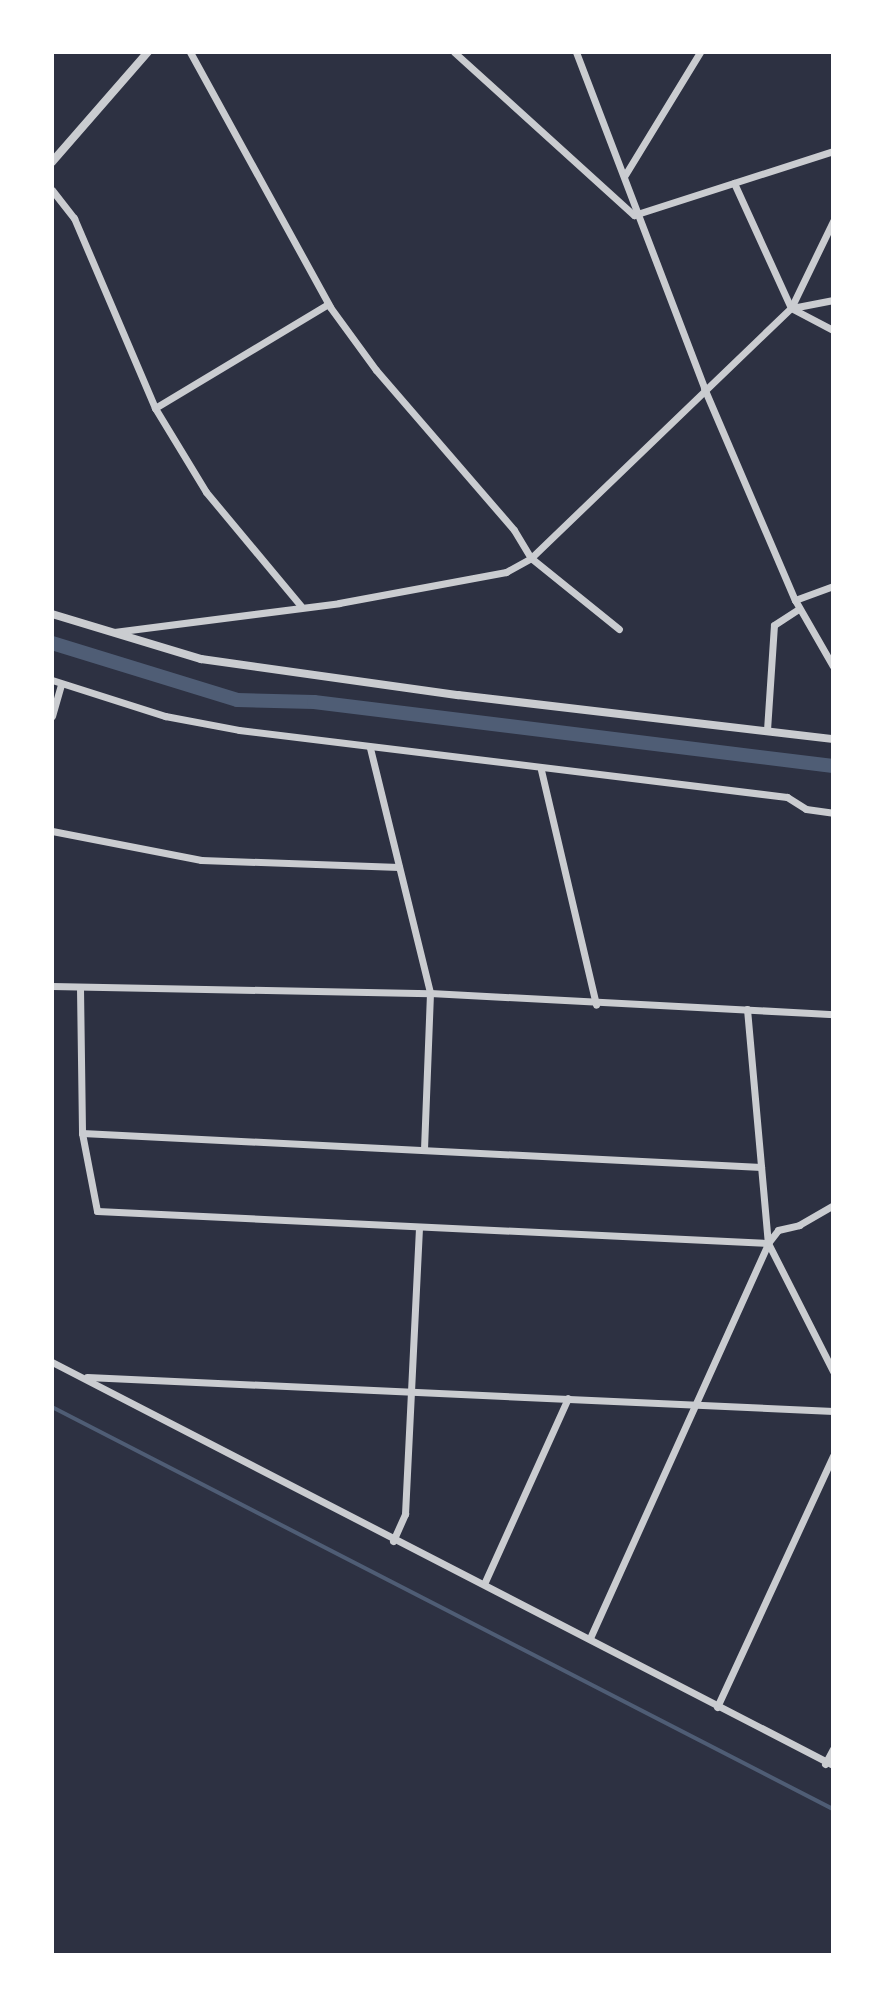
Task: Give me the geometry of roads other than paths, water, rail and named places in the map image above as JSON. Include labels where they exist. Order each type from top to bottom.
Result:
[{"type":"street","points":[[52,162],[148,52]]},
{"type":"street","points":[[190,52],[328,304],[376,370],[514,530],[531,558],[619,629]]},
{"type":"street","points":[[454,52],[634,215]]},
{"type":"street","points":[[576,52],[625,175],[634,215],[704,388],[799,609],[833,666]]},
{"type":"street","points":[[625,175],[700,54],[710,52]]},
{"type":"street","points":[[634,215],[833,151]]},
{"type":"street","points":[[734,183],[791,308],[833,330]]},
{"type":"street","points":[[52,190],[74,218],[155,408],[206,492],[301,606]]},
{"type":"street","points":[[104,633],[445,587],[506,572],[531,558],[704,388],[791,308],[833,221]]},
{"type":"street","points":[[791,308],[833,300]]},
{"type":"street","points":[[155,408],[328,304]]},
{"type":"street","points":[[795,600],[833,586]]},
{"type":"street","points":[[767,730],[774,625],[799,609]]},
{"type":"street","points":[[52,614],[104,633],[201,659],[458,695],[833,739]]},
{"type":"street","points":[[52,680],[165,716],[370,748],[787,797],[806,809],[833,813]]},
{"type":"street","points":[[52,716],[61,684]]},
{"type":"street","points":[[370,748],[430,993],[424,1149]]},
{"type":"street","points":[[541,770],[596,1005]]},
{"type":"street","points":[[52,831],[201,860],[399,867]]},
{"type":"street","points":[[52,986],[430,993],[596,1005],[833,1014]]},
{"type":"street","points":[[80,988],[82,1133],[97,1211],[768,1243]]},
{"type":"street","points":[[747,1009],[768,1243],[833,1371]]},
{"type":"street","points":[[82,1133],[761,1167]]},
{"type":"street","points":[[590,1638],[768,1243],[778,1230],[799,1225],[833,1205]]},
{"type":"street","points":[[393,1541],[405,1514],[419,1227]]},
{"type":"street","points":[[52,1362],[829,1764],[833,1749]]},
{"type":"street","points":[[80,1376],[126,1382],[410,1391],[833,1411]]},
{"type":"street","points":[[484,1584],[568,1398]]},
{"type":"street","points":[[717,1707],[833,1456]]},
{"type":"waterway","points":[[52,643],[237,700],[314,702],[833,766]]},
{"type":"waterway","points":[[52,1407],[833,1809]]}]
